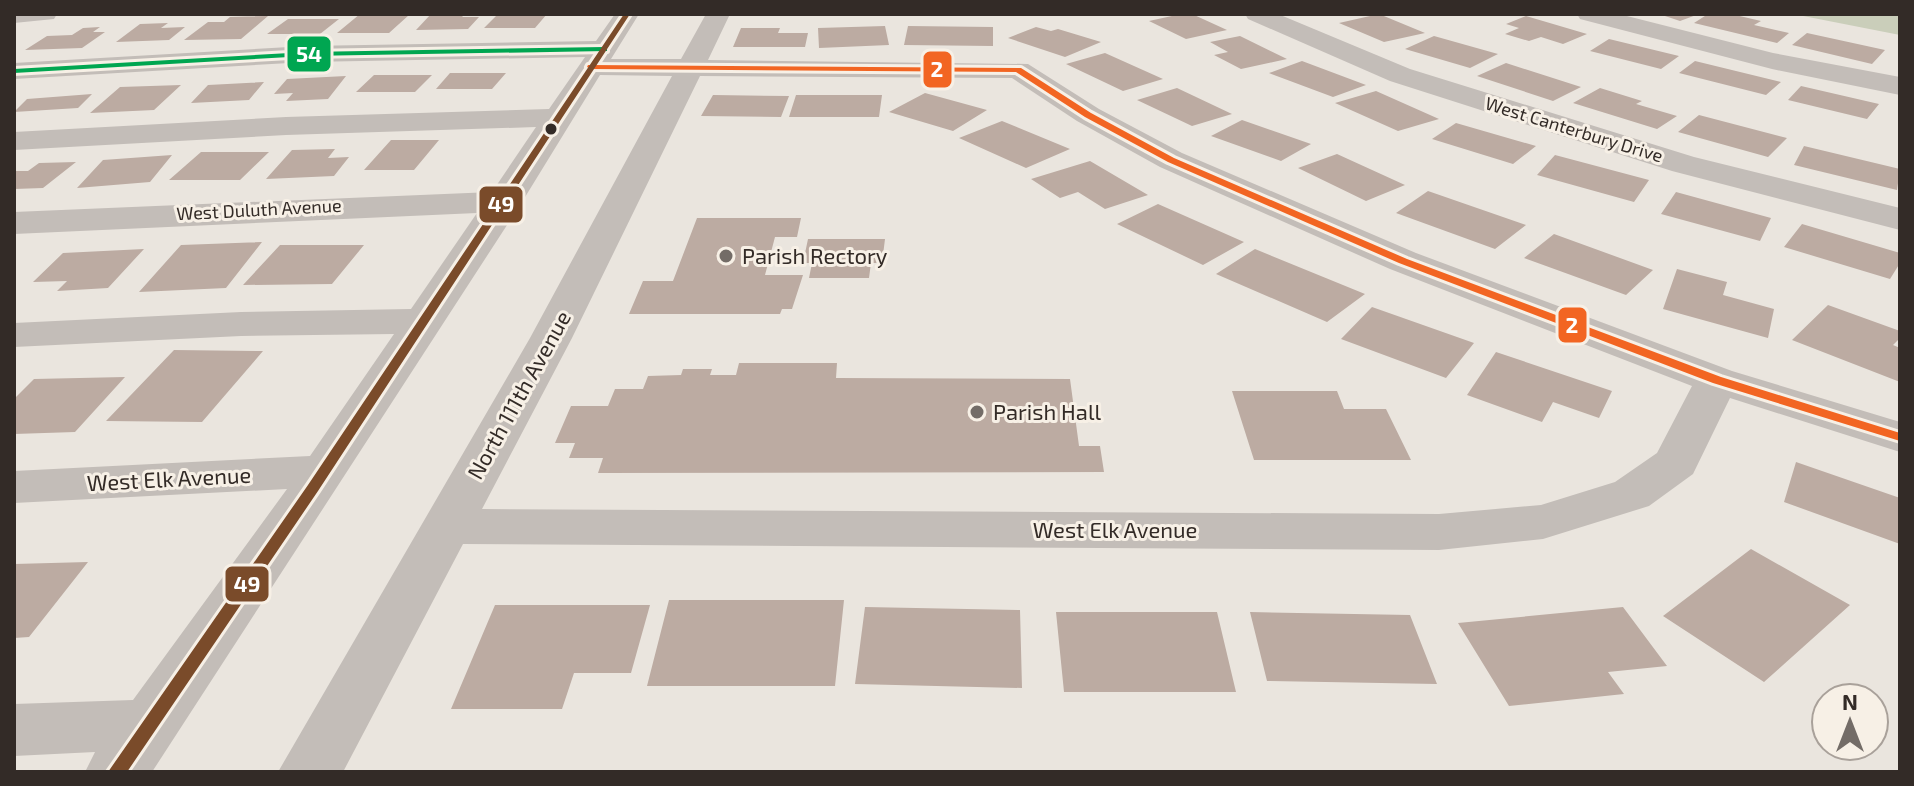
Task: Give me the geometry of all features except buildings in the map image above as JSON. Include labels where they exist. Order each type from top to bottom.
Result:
[{"type":"street","points":[[14,16],[45,14]]},
{"type":"street","points":[[14,730],[133,749],[505,202],[627,14]]},
{"type":"street","name":"North 111th Avenue","points":[[310,772],[551,338],[718,14]]},
{"type":"street","name":"West Canterbury Drive","points":[[1257,14],[1415,80],[1683,164],[1900,219]]},
{"type":"street","points":[[1589,14],[1772,61],[1900,86]]},
{"type":"street","points":[[14,71],[307,54],[597,58],[691,68],[1018,70],[1088,115],[1184,166],[1403,261],[1717,380],[1900,437]]},
{"type":"street","points":[[14,141],[213,128],[558,118]]},
{"type":"street","name":"West Duluth Avenue","points":[[14,223],[347,206],[505,202]]},
{"type":"street","points":[[14,335],[241,324],[425,321]]},
{"type":"street","name":"West Elk Avenue","points":[[446,526],[1439,532],[1543,522],[1632,494],[1676,463],[1717,380]]},
{"type":"street","name":"West Elk Avenue","points":[[14,487],[323,471]]},
{"type":"green space","points":[[1793,14],[1900,14],[1900,35]]},
{"type":"transit line","name":"49","points":[[117,772],[313,488],[627,14]]},
{"type":"transit line","name":"54","points":[[14,71],[307,54],[604,49]]},
{"type":"transit line","name":"2","points":[[591,67],[1018,70],[1088,115],[1171,160],[1403,261],[1717,380],[1900,437]]},
{"type":"place","name":"Parish Rectory","points":[[726,256]]},
{"type":"place","name":"Parish Hall","points":[[977,412]]}]
